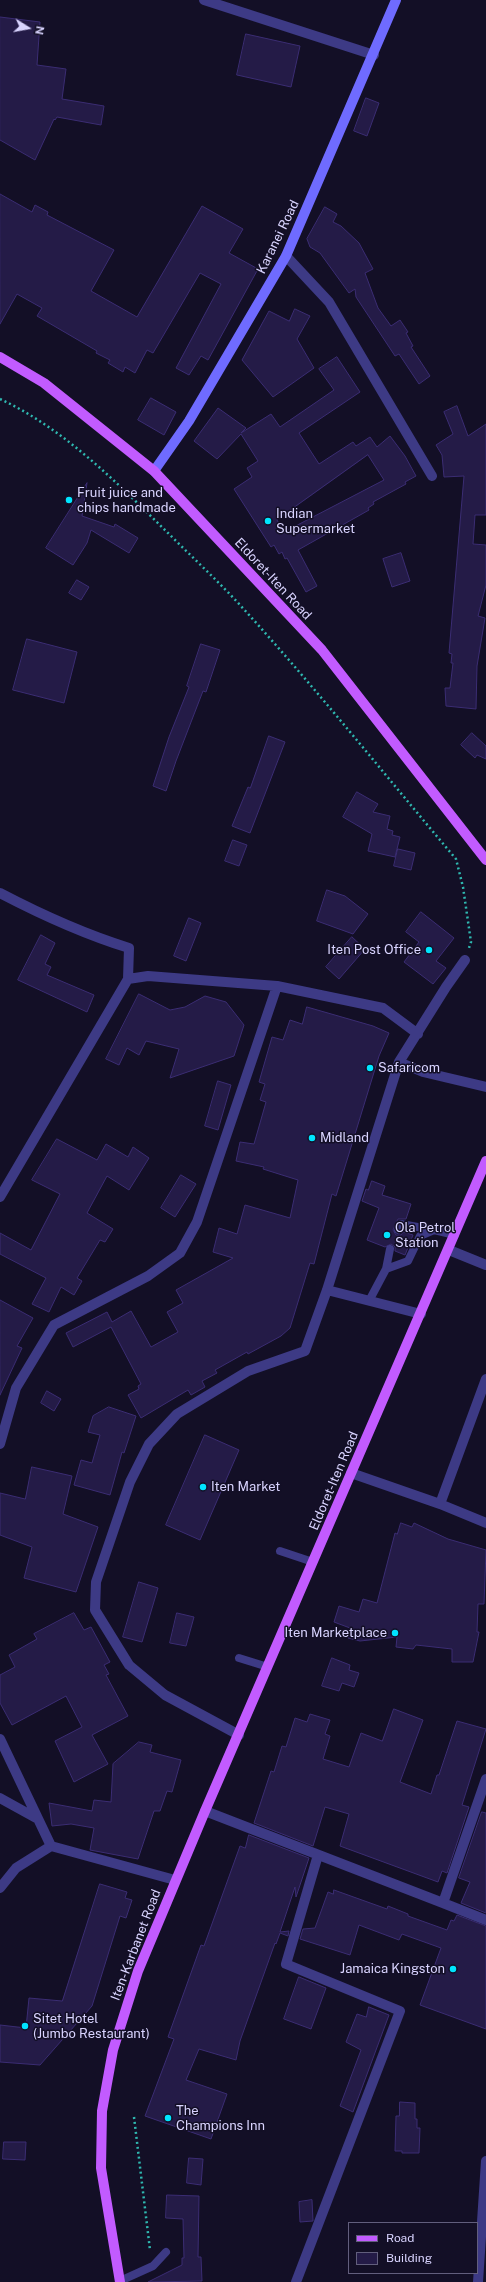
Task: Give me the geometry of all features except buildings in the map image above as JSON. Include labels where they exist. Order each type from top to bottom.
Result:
[{"type":"main road","name":"Eldoret-Iten Road","points":[[0,357],[44,383],[154,471],[322,650],[486,860]]},
{"type":"main road","name":"Eldoret-Iten Road","points":[[205,1811],[449,1250],[486,1161]]},
{"type":"main road","name":"Iten-Karbanet Road","points":[[120,2281],[101,2168],[102,2111],[115,2043],[138,1971],[205,1811]]},
{"type":"street","points":[[204,0],[374,55]]},
{"type":"street","name":"Karanei Road","points":[[154,471],[189,421],[286,256],[374,55],[396,0]]},
{"type":"street","points":[[286,256],[329,302],[432,476]]},
{"type":"street","points":[[0,893],[67,926],[94,937],[129,948],[128,979],[0,1197]]},
{"type":"street","points":[[239,1735],[165,1695],[129,1666],[95,1610],[96,1582],[130,1482],[149,1444],[177,1414],[248,1371],[305,1351],[327,1290],[399,1062],[418,1034],[446,987],[465,960]]},
{"type":"street","points":[[128,979],[148,976],[277,986],[383,1008],[418,1034]]},
{"type":"street","points":[[0,1444],[16,1388],[54,1325],[148,1276],[180,1253],[196,1222],[277,986]]},
{"type":"street","points":[[399,1062],[423,1072],[486,1087]]},
{"type":"street","points":[[449,1250],[486,1265]]},
{"type":"street","points":[[327,1290],[421,1314]]},
{"type":"street","points":[[440,1504],[486,1379]]},
{"type":"street","points":[[351,1473],[440,1504],[486,1522]]},
{"type":"street","points":[[0,1739],[36,1818],[51,1846],[176,1880]]},
{"type":"street","points":[[443,1903],[486,1780]]},
{"type":"street","points":[[0,1798],[36,1818]]},
{"type":"street","points":[[205,1811],[486,1920]]},
{"type":"street","points":[[0,1888],[16,1868],[51,1846]]},
{"type":"street","points":[[296,2282],[400,2011],[286,1964],[318,1855]]},
{"type":"street","points":[[478,2282],[486,2161]]},
{"type":"lane","points":[[398,1230],[401,1224],[455,1235]]},
{"type":"lane","points":[[386,1269],[408,1261],[420,1236],[434,1230]]},
{"type":"lane","points":[[369,1301],[386,1269],[390,1249]]},
{"type":"lane","points":[[280,1551],[313,1562]]},
{"type":"lane","points":[[239,1658],[268,1667]]},
{"type":"lane","points":[[120,2281],[153,2266],[166,2252]]},
{"type":"path","points":[[0,400],[23,410],[84,454],[148,513],[239,604],[318,694],[456,860],[463,887],[471,942],[465,960]]},
{"type":"path","points":[[134,2117],[145,2217],[153,2266]]},
{"type":"place","name":"Fruit juice and chips handmade","points":[[69,500]]},
{"type":"place","name":"Indian Supermarket","points":[[268,521]]},
{"type":"place","name":"Iten Post Office","points":[[429,950]]},
{"type":"place","name":"Safaricom","points":[[370,1068]]},
{"type":"place","name":"Midland","points":[[312,1138]]},
{"type":"place","name":"Ola Petrol Station","points":[[387,1235]]},
{"type":"place","name":"Iten Market","points":[[203,1487]]},
{"type":"place","name":"Iten Marketplace","points":[[395,1633]]},
{"type":"place","name":"Jamaica Kingston","points":[[453,1969]]},
{"type":"place","name":"Sitet Hotel (Jumbo Restaurant)","points":[[25,2026]]},
{"type":"place","name":"The Champions Inn","points":[[168,2118]]}]
